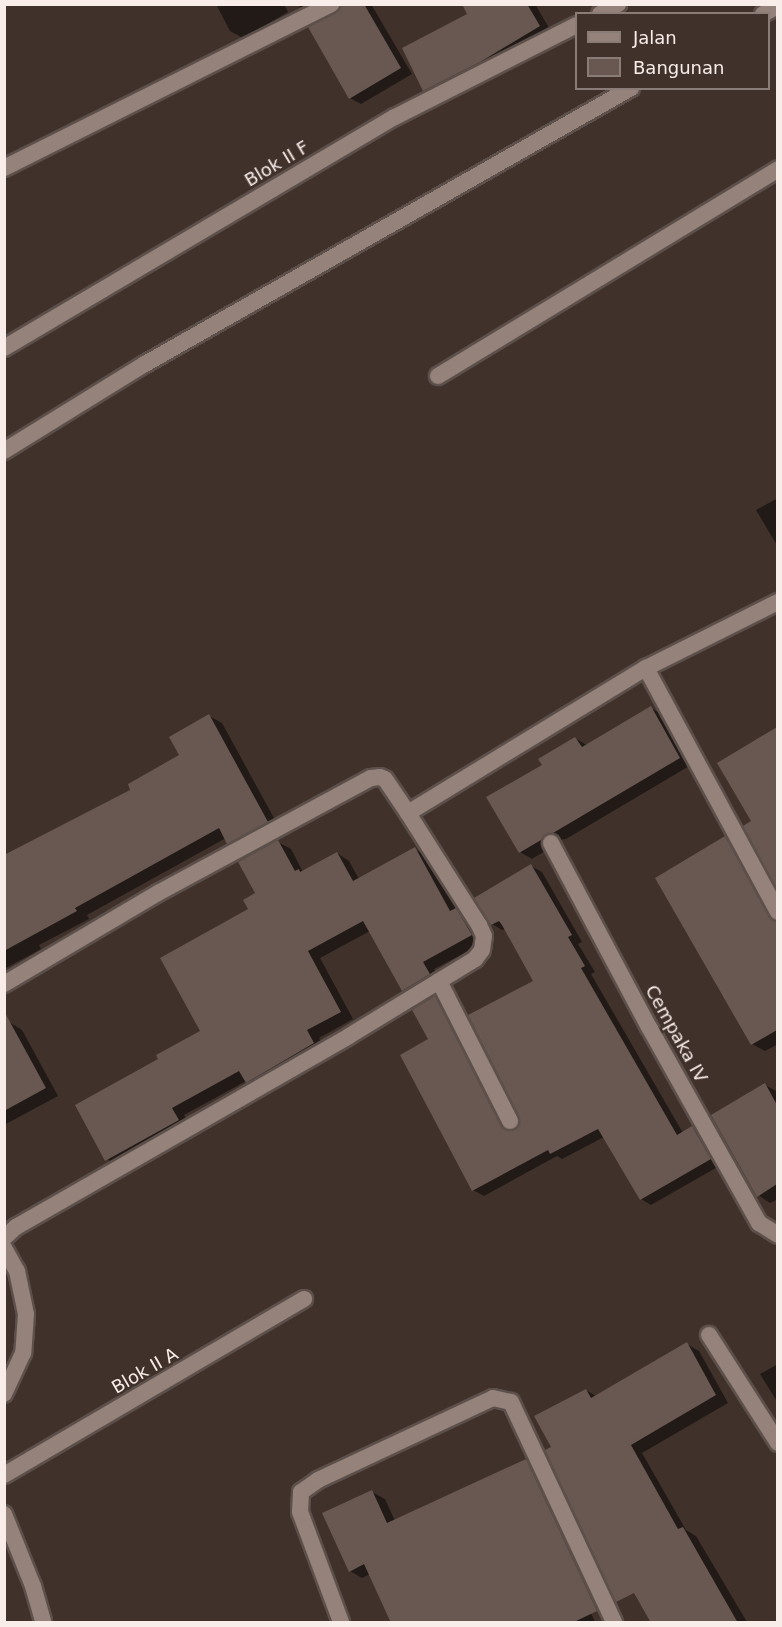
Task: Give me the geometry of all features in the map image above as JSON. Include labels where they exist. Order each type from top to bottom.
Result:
[{"type":"street","points":[[4,168],[331,4]]},
{"type":"street","points":[[604,12],[618,4]]},
{"type":"street","name":"Blok II F","points":[[4,348],[395,117],[575,27]]},
{"type":"street","points":[[4,451],[145,364],[627,90]]},
{"type":"street","points":[[438,376],[777,169]]},
{"type":"street","points":[[408,813],[646,668],[777,602]]},
{"type":"street","points":[[646,668],[777,912]]},
{"type":"street","points":[[4,984],[158,893],[371,778],[380,777],[385,779],[408,813],[484,936],[482,950],[475,958],[440,981],[349,1036],[16,1227],[4,1238]]},
{"type":"street","name":"Cempaka IV","points":[[552,843],[649,1027],[759,1223],[777,1235]]},
{"type":"street","points":[[440,981],[510,1121]]},
{"type":"street","points":[[4,1248],[17,1271],[26,1314],[23,1353],[4,1394]]},
{"type":"street","name":"Blok II A","points":[[4,1475],[304,1299]]},
{"type":"street","points":[[709,1335],[777,1443]]},
{"type":"street","points":[[341,1623],[300,1512],[301,1492],[318,1480],[493,1398],[511,1402],[614,1623]]},
{"type":"street","points":[[4,1514],[33,1586],[43,1623]]},
{"type":"building","points":[[341,4],[364,4],[401,68],[349,99],[308,27],[336,13]]},
{"type":"building","points":[[462,4],[527,4],[540,26],[480,62],[423,91],[402,48],[467,14]]},
{"type":"building","points":[[651,706],[680,758],[553,833],[546,834],[541,840],[519,853],[486,797],[542,765],[538,759],[575,737],[582,747]]},
{"type":"building","points":[[209,714],[268,822],[227,844],[219,828],[75,908],[77,911],[4,951],[4,855],[130,790],[128,784],[179,755],[169,737]]},
{"type":"building","points":[[777,727],[777,889],[743,826],[751,821],[717,763]]},
{"type":"building","points":[[725,836],[769,917],[777,922],[777,1030],[751,1045],[655,878]]},
{"type":"building","points":[[278,840],[295,871],[299,869],[300,872],[337,852],[353,881],[415,847],[450,911],[456,908],[472,935],[423,962],[430,974],[402,991],[363,921],[308,951],[341,1012],[307,1030],[314,1043],[246,1083],[239,1071],[172,1108],[179,1120],[105,1161],[75,1105],[158,1059],[156,1055],[200,1031],[160,958],[248,909],[243,900],[255,893],[238,862]]},
{"type":"building","points":[[531,864],[572,935],[568,937],[585,966],[581,968],[677,1135],[692,1126],[711,1159],[640,1200],[598,1129],[550,1154],[548,1150],[472,1191],[400,1055],[428,1039],[412,1010],[435,996],[501,1126],[509,1131],[518,1127],[519,1116],[468,1015],[533,981],[502,925],[499,921],[491,925],[474,898]]},
{"type":"building","points":[[4,1011],[46,1088],[4,1111]]},
{"type":"building","points":[[765,1083],[777,1105],[777,1184],[757,1197],[711,1115]]},
{"type":"building","points":[[687,1342],[716,1395],[631,1445],[678,1529],[683,1527],[738,1623],[651,1623],[634,1593],[616,1602],[545,1450],[551,1447],[534,1416],[586,1389],[591,1398]]},
{"type":"building","points":[[526,1459],[597,1611],[572,1623],[391,1623],[364,1564],[349,1572],[322,1513],[372,1490],[387,1523]]}]
